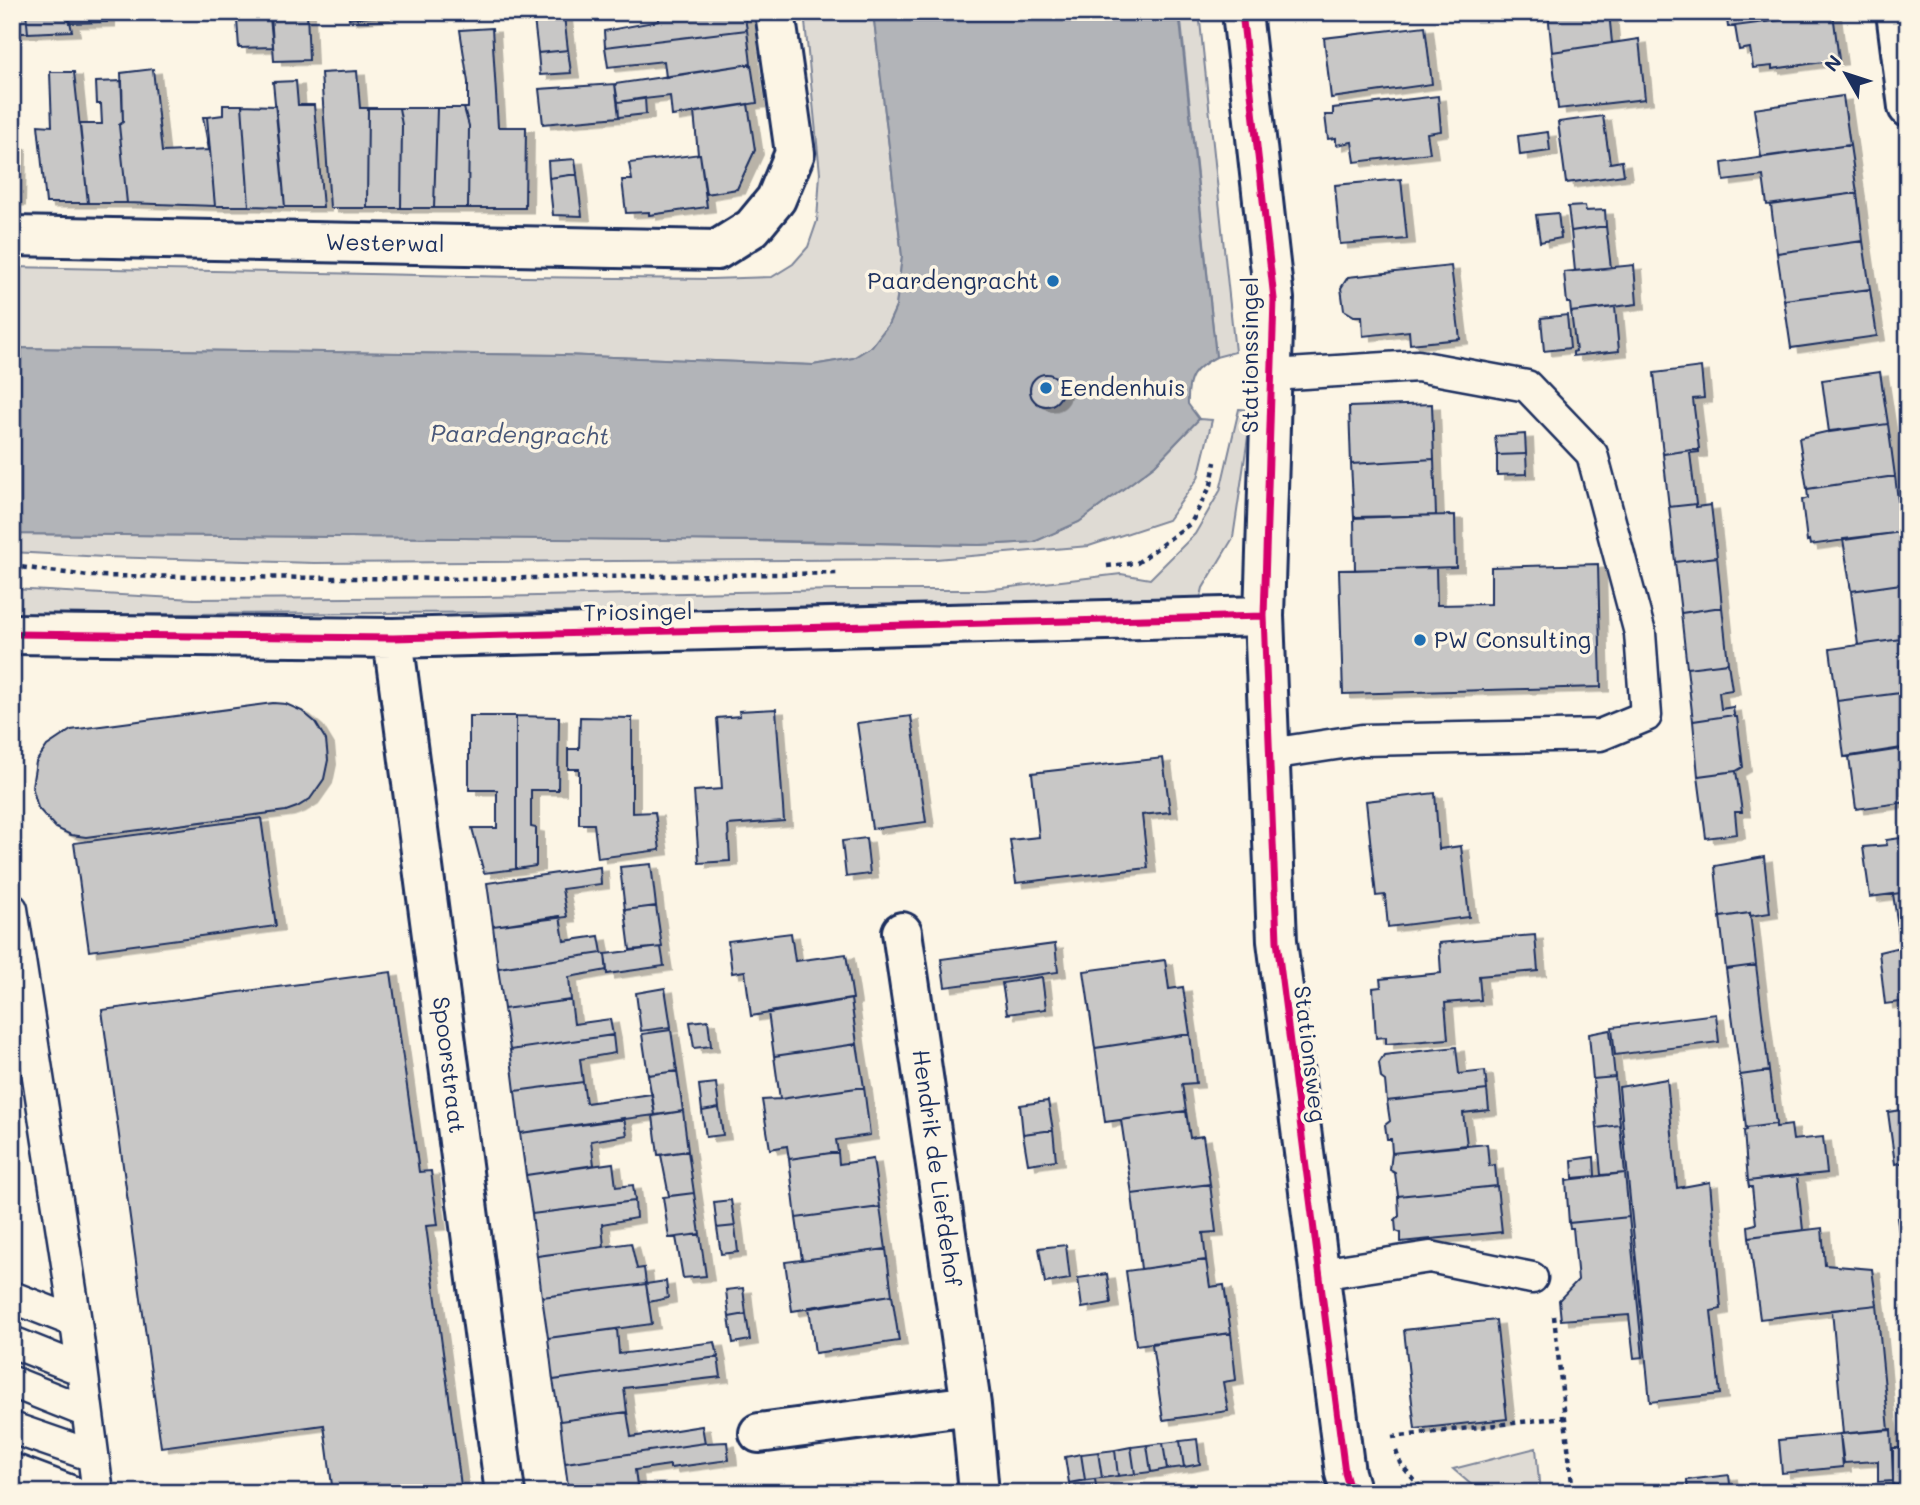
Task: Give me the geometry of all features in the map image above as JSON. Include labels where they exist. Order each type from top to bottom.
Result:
[{"type":"street","name":"Westerwal","points":[[12,236],[717,250],[752,228],[776,199],[795,153],[775,12]]},
{"type":"street","name":"Stationssingel","points":[[1242,12],[1274,299],[1264,616]]},
{"type":"street","points":[[1896,12],[1908,107]]},
{"type":"street","name":"Triosingel","points":[[12,634],[393,638],[1264,616]]},
{"type":"street","name":"Stationsweg","points":[[1264,616],[1277,941],[1345,1473],[1351,1493]]},
{"type":"street","name":"Spoorstraat","points":[[393,638],[505,1493]]},
{"type":"street","name":"Hendrik de Liefdehof","points":[[902,932],[971,1405],[979,1493]]},
{"type":"street","points":[[759,1433],[971,1405]]},
{"type":"lane","points":[[1270,754],[1362,740],[1600,735],[1646,716],[1640,634],[1592,454],[1527,386],[1418,366],[1272,375]]},
{"type":"lane","points":[[12,909],[76,1322],[98,1493]]},
{"type":"lane","points":[[1319,1274],[1430,1257],[1532,1278]]},
{"type":"lane","points":[[12,1297],[76,1322]]},
{"type":"lane","points":[[12,1342],[82,1370]]},
{"type":"lane","points":[[12,1382],[88,1412]]},
{"type":"lane","points":[[12,1428],[93,1456]]},
{"type":"lane","points":[[12,1469],[76,1493]]},
{"type":"path","points":[[1100,567],[1137,563],[1191,523],[1211,485],[1216,460]]},
{"type":"path","points":[[12,566],[89,576],[456,579],[845,573]]},
{"type":"path","points":[[1532,1278],[1553,1302],[1573,1493]]},
{"type":"path","points":[[1341,1443],[1565,1417]]},
{"type":"path","points":[[1392,1437],[1400,1463],[1425,1493]]},
{"type":"shaded area","points":[[804,12],[873,12],[902,256],[896,307],[888,325],[872,346],[854,358],[813,365],[562,355],[12,348],[12,267],[523,277],[772,277],[793,264],[808,247],[817,221],[820,173]]},
{"type":"shaded area","points":[[1180,12],[1199,12],[1235,352],[1216,357]]},
{"type":"shaded area","points":[[1239,409],[1252,410],[1233,538],[1203,588],[1199,605],[1093,609],[12,615],[12,589],[194,599],[484,597],[985,590],[1121,574],[1150,579],[1195,534],[1220,491]]},
{"type":"shaded area","points":[[1199,419],[1212,420],[1198,478],[1168,520],[1089,546],[936,559],[314,563],[12,552],[12,534],[979,545],[1033,542],[1079,522],[1155,465]]},
{"type":"shaded area","points":[[1536,1448],[1540,1493],[1481,1493],[1453,1469]]},
{"type":"water","name":"Paardengracht","points":[[873,12],[1179,12],[1216,357],[1197,370],[1190,381],[1188,404],[1199,419],[1155,465],[1079,522],[1034,542],[979,545],[12,534],[12,348],[562,355],[813,365],[853,358],[872,346],[888,325],[896,307],[902,256]]},
{"type":"building","points":[[12,12],[26,12],[28,33],[12,33]]},
{"type":"building","points":[[26,12],[68,12],[72,31],[28,33]]},
{"type":"building","points":[[68,12],[107,12],[107,22],[69,23]]},
{"type":"building","points":[[307,12],[309,60],[274,61],[271,13]]},
{"type":"building","points":[[348,12],[381,12],[382,16],[349,19]]},
{"type":"building","points":[[531,12],[564,12],[564,16],[536,19],[536,15],[531,15]]},
{"type":"building","points":[[658,12],[744,12],[747,30],[605,47],[604,31],[659,21]]},
{"type":"building","points":[[1548,12],[1609,12],[1612,43],[1552,52]]},
{"type":"building","points":[[1726,12],[1833,12],[1833,13],[1728,27]]},
{"type":"building","points":[[1833,13],[1839,60],[1772,69],[1772,66],[1753,68],[1750,48],[1739,50],[1735,26]]},
{"type":"building","points":[[564,16],[568,50],[538,53],[534,19]]},
{"type":"building","points":[[270,18],[273,47],[239,48],[237,20]]},
{"type":"building","points":[[1425,26],[1432,84],[1331,98],[1324,38]]},
{"type":"building","points":[[492,28],[498,127],[526,127],[525,208],[468,208],[469,126],[464,108],[468,108],[468,82],[460,30]]},
{"type":"building","points":[[747,30],[751,64],[666,77],[664,61],[608,67],[605,47]]},
{"type":"building","points":[[1639,39],[1645,99],[1558,109],[1552,52]]},
{"type":"building","points":[[568,50],[571,73],[540,75],[538,53]]},
{"type":"building","points":[[751,64],[757,103],[672,116],[670,96],[618,102],[615,84]]},
{"type":"building","points":[[153,69],[162,152],[209,150],[203,117],[207,117],[215,206],[127,203],[119,125],[123,122],[121,73]]},
{"type":"building","points":[[357,71],[360,108],[368,108],[367,208],[330,208],[321,73]]},
{"type":"building","points":[[50,72],[74,72],[88,203],[46,203],[38,125],[52,126]]},
{"type":"building","points":[[122,81],[123,122],[119,125],[127,203],[88,203],[80,124],[102,124],[101,104],[97,104],[96,82]]},
{"type":"building","points":[[296,81],[298,105],[314,105],[323,207],[285,207],[273,82]]},
{"type":"building","points":[[615,84],[619,117],[543,124],[539,89]]},
{"type":"building","points":[[1438,96],[1441,131],[1427,133],[1430,153],[1355,162],[1352,142],[1336,145],[1336,138],[1328,139],[1325,115],[1333,115],[1333,108]]},
{"type":"building","points":[[1843,96],[1850,145],[1761,157],[1754,109]]},
{"type":"building","points":[[645,98],[646,114],[619,117],[618,102]]},
{"type":"building","points":[[748,104],[755,150],[737,189],[706,194],[698,154],[694,112]]},
{"type":"building","points":[[223,105],[242,105],[249,206],[215,206],[207,117],[223,115]]},
{"type":"building","points":[[242,105],[276,106],[285,207],[249,206]]},
{"type":"building","points":[[368,108],[399,108],[402,125],[401,208],[367,208]]},
{"type":"building","points":[[399,108],[437,108],[434,208],[401,208],[402,125]]},
{"type":"building","points":[[437,108],[464,108],[469,126],[468,208],[434,208]]},
{"type":"building","points":[[1603,116],[1610,163],[1622,161],[1624,175],[1566,183],[1558,122]]},
{"type":"building","points":[[1548,132],[1550,151],[1520,155],[1518,136]]},
{"type":"building","points":[[12,144],[18,145],[17,201],[12,201]]},
{"type":"building","points":[[1850,145],[1857,193],[1767,205],[1763,176],[1724,181],[1722,163]]},
{"type":"building","points":[[700,154],[707,207],[649,215],[649,212],[626,213],[622,180],[632,180],[629,163]]},
{"type":"building","points":[[575,159],[577,174],[549,178],[548,161]]},
{"type":"building","points":[[577,174],[582,216],[553,215],[549,178]]},
{"type":"building","points":[[1401,179],[1407,239],[1340,244],[1335,185]]},
{"type":"building","points":[[1857,193],[1863,241],[1777,253],[1771,205]]},
{"type":"building","points":[[1585,206],[1586,211],[1605,210],[1606,226],[1571,231],[1568,207]]},
{"type":"building","points":[[1558,213],[1561,238],[1540,242],[1536,215]]},
{"type":"building","points":[[1606,226],[1611,268],[1575,271],[1571,231]]},
{"type":"building","points":[[1863,241],[1870,289],[1784,300],[1777,253]]},
{"type":"building","points":[[1634,265],[1637,304],[1571,312],[1570,303],[1567,303],[1564,272]]},
{"type":"building","points":[[1451,266],[1460,339],[1410,344],[1409,331],[1363,336],[1362,316],[1354,316],[1344,310],[1341,288],[1348,277]]},
{"type":"building","points":[[1870,289],[1877,336],[1791,348],[1784,300]]},
{"type":"building","points":[[1615,307],[1619,351],[1573,356],[1576,351],[1571,312]]},
{"type":"building","points":[[1567,315],[1570,348],[1544,351],[1541,318]]},
{"type":"building","points":[[1701,367],[1704,398],[1693,399],[1699,449],[1663,454],[1654,373]]},
{"type":"building","points":[[1880,372],[1888,424],[1829,432],[1822,380]]},
{"type":"building","name":"Eendenhuis","points":[[1046,374],[1057,379],[1062,390],[1057,401],[1046,406],[1035,401],[1030,390],[1035,379]]},
{"type":"building","points":[[1432,404],[1434,459],[1351,464],[1349,407]]},
{"type":"building","points":[[1888,424],[1895,476],[1807,489],[1799,438]]},
{"type":"building","points":[[1525,434],[1526,454],[1497,455],[1495,436]]},
{"type":"building","points":[[1699,449],[1699,452],[1690,453],[1696,504],[1669,507],[1663,454]]},
{"type":"building","points":[[1526,454],[1527,474],[1497,475],[1497,455]]},
{"type":"building","points":[[1434,459],[1436,515],[1354,518],[1351,464]]},
{"type":"building","points":[[1895,476],[1902,532],[1810,545],[1809,540],[1807,541],[1802,500],[1808,498],[1807,489]]},
{"type":"building","points":[[1696,504],[1696,507],[1711,505],[1717,557],[1675,562],[1669,507]]},
{"type":"building","points":[[1455,515],[1456,567],[1355,570],[1354,517]]},
{"type":"building","points":[[1902,532],[1908,583],[1851,591],[1843,539]]},
{"type":"building","points":[[1717,557],[1722,607],[1681,613],[1675,562]]},
{"type":"building","points":[[1598,564],[1601,687],[1343,694],[1339,570],[1436,568],[1437,605],[1491,604],[1491,567]]},
{"type":"building","points":[[1908,583],[1908,638],[1858,645],[1851,591]]},
{"type":"building","points":[[1722,607],[1728,663],[1687,668],[1681,613]]},
{"type":"building","points":[[1908,638],[1908,692],[1837,701],[1830,649]]},
{"type":"building","points":[[1728,663],[1732,690],[1719,692],[1721,709],[1733,707],[1734,715],[1693,721],[1687,668]]},
{"type":"building","points":[[1908,692],[1908,747],[1844,757],[1837,701]]},
{"type":"building","points":[[273,703],[286,704],[302,711],[315,722],[326,740],[328,760],[324,779],[310,799],[297,807],[286,811],[86,837],[71,835],[56,828],[38,808],[32,786],[36,762],[47,746],[71,730]]},
{"type":"building","points":[[776,709],[784,821],[728,825],[730,861],[699,863],[694,791],[722,789],[717,718],[740,716],[739,711]]},
{"type":"building","points":[[1734,715],[1737,717],[1743,767],[1736,771],[1698,776],[1693,721]]},
{"type":"building","points":[[469,716],[516,716],[516,869],[484,873],[472,828],[497,828],[497,790],[469,790]]},
{"type":"building","points":[[516,716],[559,717],[558,790],[531,790],[531,827],[536,828],[536,866],[516,869]]},
{"type":"building","points":[[911,716],[926,822],[872,829],[857,723]]},
{"type":"building","points":[[580,717],[632,718],[632,813],[655,812],[660,850],[598,858],[594,824],[579,824],[579,769],[568,769],[568,749],[579,749]]},
{"type":"building","points":[[1908,748],[1908,802],[1856,809],[1849,757]]},
{"type":"building","points":[[1163,758],[1170,812],[1142,815],[1148,868],[1016,883],[1010,840],[1039,837],[1032,773]]},
{"type":"building","points":[[1736,771],[1742,812],[1735,812],[1737,834],[1706,838],[1698,776]]},
{"type":"building","points":[[1435,793],[1439,849],[1461,846],[1469,917],[1388,927],[1385,895],[1376,896],[1366,801]]},
{"type":"building","points":[[261,818],[276,926],[89,951],[74,843]]},
{"type":"building","points":[[1908,837],[1908,892],[1870,897],[1863,847],[1887,845],[1886,840]]},
{"type":"building","points":[[866,838],[870,874],[846,877],[842,841]]},
{"type":"building","points":[[1764,857],[1770,913],[1720,917],[1715,866]]},
{"type":"building","points":[[651,864],[656,906],[625,910],[620,867]]},
{"type":"building","points":[[600,867],[601,884],[562,889],[567,917],[493,926],[487,883]]},
{"type":"building","points":[[1908,892],[1908,945],[1901,946],[1893,894]]},
{"type":"building","points":[[656,906],[662,947],[630,950],[625,910]]},
{"type":"building","points":[[1750,913],[1756,965],[1726,969],[1720,917]]},
{"type":"building","points":[[560,916],[564,941],[599,936],[602,953],[498,968],[493,926]]},
{"type":"building","points":[[791,933],[795,961],[846,954],[853,999],[751,1016],[745,971],[732,973],[728,941]]},
{"type":"building","points":[[1535,935],[1538,971],[1479,976],[1481,1000],[1445,1003],[1448,1039],[1386,1044],[1386,1037],[1376,1038],[1373,988],[1381,987],[1380,979],[1441,973],[1439,943]]},
{"type":"building","points":[[1055,944],[1058,972],[945,987],[941,959]]},
{"type":"building","points":[[1908,945],[1908,1001],[1885,1004],[1879,952]]},
{"type":"building","points":[[661,947],[664,966],[607,974],[605,954]]},
{"type":"building","points":[[605,954],[607,970],[569,977],[571,1000],[504,1009],[498,968]]},
{"type":"building","points":[[1165,960],[1169,989],[1183,987],[1190,1034],[1095,1048],[1084,971]]},
{"type":"building","points":[[1756,965],[1769,1071],[1740,1075],[1726,969]]},
{"type":"building","points":[[391,972],[419,1172],[431,1171],[438,1225],[426,1226],[462,1493],[333,1493],[324,1425],[161,1447],[102,1010]]},
{"type":"building","points":[[1042,977],[1046,1009],[1007,1014],[1002,983]]},
{"type":"building","points":[[665,988],[671,1027],[641,1031],[636,993]]},
{"type":"building","points":[[851,999],[857,1044],[774,1056],[768,1012]]},
{"type":"building","points":[[571,1000],[574,1024],[610,1019],[613,1035],[510,1050],[504,1009]]},
{"type":"building","points":[[1716,1014],[1719,1042],[1615,1055],[1612,1027]]},
{"type":"building","points":[[708,1020],[711,1046],[694,1048],[690,1022]]},
{"type":"building","points":[[671,1030],[677,1071],[648,1075],[642,1034]]},
{"type":"building","points":[[1610,1030],[1615,1077],[1593,1079],[1589,1034]]},
{"type":"building","points":[[1190,1034],[1196,1083],[1182,1084],[1186,1111],[1105,1122],[1095,1048]]},
{"type":"building","points":[[613,1035],[615,1053],[580,1059],[583,1082],[515,1091],[510,1050]]},
{"type":"building","points":[[857,1044],[864,1087],[780,1099],[774,1056]]},
{"type":"building","points":[[1456,1047],[1459,1074],[1485,1071],[1487,1090],[1387,1101],[1385,1081],[1381,1078],[1379,1063],[1384,1055]]},
{"type":"building","points":[[677,1071],[683,1111],[655,1115],[648,1075]]},
{"type":"building","points":[[1769,1071],[1776,1124],[1746,1128],[1740,1075]]},
{"type":"building","points":[[1615,1077],[1620,1125],[1597,1128],[1593,1079]]},
{"type":"building","points":[[1667,1079],[1677,1188],[1710,1182],[1721,1309],[1711,1311],[1720,1394],[1650,1402],[1619,1087]]},
{"type":"building","points":[[583,1082],[586,1103],[652,1094],[655,1115],[520,1133],[515,1091]]},
{"type":"building","points":[[716,1083],[719,1108],[702,1111],[699,1085]]},
{"type":"building","points":[[864,1087],[870,1135],[836,1140],[838,1152],[789,1159],[787,1146],[770,1149],[762,1100]]},
{"type":"building","points":[[1487,1090],[1489,1110],[1463,1113],[1467,1145],[1392,1153],[1391,1139],[1387,1139],[1385,1125],[1390,1121],[1387,1101]]},
{"type":"building","points":[[1048,1101],[1053,1130],[1023,1134],[1020,1105]]},
{"type":"building","points":[[719,1108],[723,1135],[706,1137],[702,1111]]},
{"type":"building","points":[[1908,1109],[1908,1162],[1895,1164],[1888,1112]]},
{"type":"building","points":[[683,1111],[688,1151],[658,1155],[653,1116]]},
{"type":"building","points":[[1186,1111],[1190,1138],[1203,1136],[1210,1184],[1132,1194],[1121,1120]]},
{"type":"building","points":[[624,1118],[627,1135],[591,1141],[594,1165],[526,1175],[520,1133]]},
{"type":"building","points":[[1776,1124],[1776,1127],[1791,1125],[1793,1140],[1823,1137],[1827,1173],[1748,1181],[1744,1131],[1746,1128]]},
{"type":"building","points":[[1620,1125],[1625,1173],[1601,1175],[1597,1128]]},
{"type":"building","points":[[1053,1130],[1056,1160],[1028,1164],[1023,1134]]},
{"type":"building","points":[[1487,1144],[1489,1166],[1495,1165],[1497,1186],[1398,1196],[1395,1173],[1390,1170],[1392,1153]]},
{"type":"building","points":[[688,1151],[694,1193],[669,1196],[661,1155]]},
{"type":"building","points":[[838,1152],[839,1164],[873,1159],[880,1207],[796,1218],[789,1159]]},
{"type":"building","points":[[1594,1157],[1595,1176],[1573,1178],[1572,1160]]},
{"type":"building","points":[[613,1163],[616,1187],[633,1185],[635,1201],[532,1214],[526,1175]]},
{"type":"building","points":[[1625,1173],[1629,1217],[1569,1223],[1566,1180]]},
{"type":"building","points":[[1797,1175],[1803,1230],[1749,1237],[1748,1226],[1756,1224],[1752,1187],[1749,1187],[1748,1181]]},
{"type":"building","points":[[1210,1184],[1216,1232],[1203,1233],[1206,1260],[1141,1269],[1132,1194]]},
{"type":"building","points":[[1497,1186],[1502,1232],[1401,1242],[1401,1233],[1396,1231],[1395,1220],[1399,1216],[1398,1196]]},
{"type":"building","points":[[694,1193],[700,1234],[669,1238],[663,1197]]},
{"type":"building","points":[[731,1200],[735,1226],[717,1228],[714,1202]]},
{"type":"building","points":[[635,1201],[636,1218],[602,1224],[604,1247],[537,1256],[532,1214]]},
{"type":"building","points":[[880,1207],[886,1249],[802,1260],[796,1218]]},
{"type":"building","points":[[1629,1217],[1643,1357],[1634,1358],[1629,1315],[1561,1320],[1559,1300],[1578,1280],[1573,1228],[1570,1228],[1569,1223]]},
{"type":"building","points":[[1908,1217],[1908,1272],[1905,1272],[1897,1218]]},
{"type":"building","points":[[735,1226],[738,1252],[721,1254],[717,1228]]},
{"type":"building","points":[[1822,1228],[1825,1265],[1872,1269],[1877,1305],[1760,1319],[1749,1237]]},
{"type":"building","points":[[700,1234],[706,1276],[683,1278],[676,1237]]},
{"type":"building","points":[[631,1243],[637,1269],[644,1268],[646,1284],[542,1297],[537,1256]]},
{"type":"building","points":[[1066,1245],[1070,1279],[1045,1283],[1039,1248]]},
{"type":"building","points":[[886,1249],[892,1295],[792,1311],[785,1262]]},
{"type":"building","points":[[1206,1260],[1210,1287],[1224,1285],[1231,1333],[1136,1345],[1126,1271]]},
{"type":"building","points":[[1107,1274],[1111,1303],[1082,1308],[1078,1278]]},
{"type":"building","points":[[666,1281],[668,1298],[649,1302],[646,1284]]},
{"type":"building","points":[[646,1284],[652,1324],[548,1338],[542,1297]]},
{"type":"building","points":[[743,1288],[746,1314],[729,1317],[726,1290]]},
{"type":"building","points":[[892,1295],[899,1341],[815,1353],[809,1307]]},
{"type":"building","points":[[1877,1305],[1889,1430],[1843,1434],[1832,1310]]},
{"type":"building","points":[[746,1314],[750,1340],[733,1343],[729,1317]]},
{"type":"building","points":[[1496,1320],[1507,1419],[1415,1429],[1404,1330]]},
{"type":"building","points":[[617,1329],[619,1354],[715,1342],[718,1357],[553,1380],[548,1338]]},
{"type":"building","points":[[1231,1333],[1236,1380],[1223,1382],[1228,1411],[1163,1420],[1152,1344]]},
{"type":"building","points":[[718,1357],[721,1377],[624,1388],[627,1412],[560,1421],[553,1380]]},
{"type":"building","points":[[627,1412],[631,1437],[702,1426],[705,1443],[565,1463],[560,1421]]},
{"type":"building","points":[[1891,1429],[1893,1481],[1878,1482],[1878,1461],[1844,1463],[1840,1434]]},
{"type":"building","points":[[1840,1434],[1843,1467],[1782,1473],[1779,1440]]},
{"type":"building","points":[[1197,1439],[1200,1464],[1184,1467],[1180,1441]]},
{"type":"building","points":[[1180,1441],[1184,1467],[1167,1469],[1163,1443]]},
{"type":"building","points":[[727,1442],[729,1460],[635,1470],[638,1493],[569,1493],[565,1463]]},
{"type":"building","points":[[1163,1443],[1167,1469],[1151,1472],[1147,1445]]},
{"type":"building","points":[[1147,1445],[1151,1472],[1135,1474],[1131,1447]]},
{"type":"building","points":[[1131,1447],[1135,1474],[1118,1476],[1115,1450]]},
{"type":"building","points":[[1893,1448],[1908,1448],[1908,1485],[1893,1485]]},
{"type":"building","points":[[1115,1450],[1118,1476],[1102,1478],[1098,1452]]},
{"type":"building","points":[[1098,1452],[1102,1478],[1085,1480],[1081,1454]]},
{"type":"building","points":[[1081,1454],[1085,1480],[1069,1483],[1065,1457]]},
{"type":"building","points":[[1729,1475],[1731,1493],[1688,1493],[1687,1480]]},
{"type":"building","points":[[1095,1479],[1097,1493],[1071,1493],[1069,1483]]},
{"type":"cycle path","points":[[1242,12],[1274,299],[1264,616],[1277,941],[1345,1473],[1351,1493]]},
{"type":"cycle path","points":[[12,634],[393,638],[1264,616]]},
{"type":"place","name":"Paardengracht","points":[[1053,281]]},
{"type":"place","name":"Eendenhuis","points":[[1046,388]]},
{"type":"place","name":"PW Consulting","points":[[1420,640]]}]
